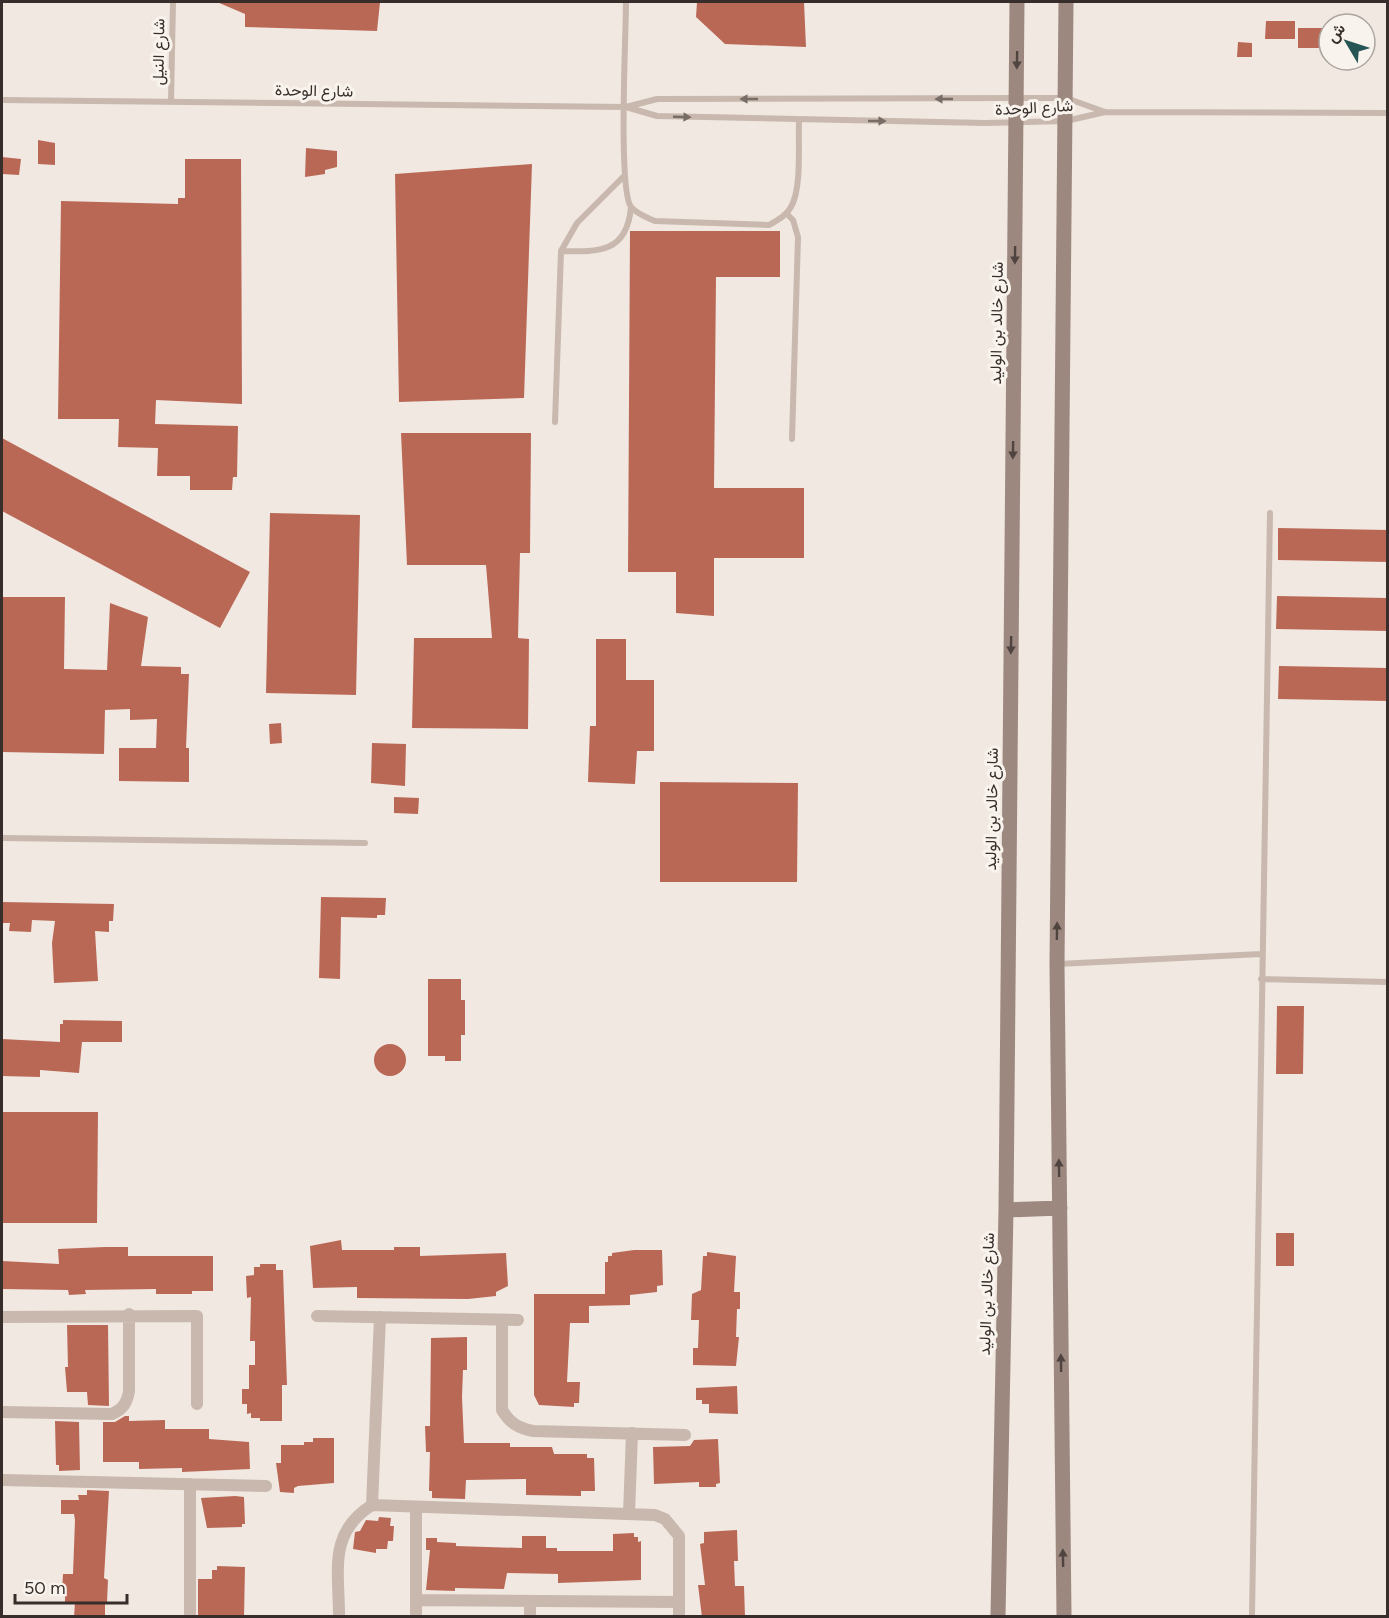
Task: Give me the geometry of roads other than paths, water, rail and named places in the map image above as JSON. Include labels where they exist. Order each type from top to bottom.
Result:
[{"type":"main road","name":"شارع خالد بن الوليد","points":[[998,1617],[1006,1210],[1017,2]]},
{"type":"main road","points":[[1064,1617],[1057,964],[1066,2]]},
{"type":"main road","points":[[1006,1210],[1060,1208]]},
{"type":"street","points":[[2,1412],[112,1414],[121,1410],[127,1401],[129,1391],[129,1314]]},
{"type":"street","points":[[2,1317],[129,1314],[197,1316],[197,1404]]},
{"type":"street","points":[[316,1316],[518,1320]]},
{"type":"street","points":[[372,1505],[380,1317]]},
{"type":"street","points":[[502,1320],[502,1410],[509,1421],[520,1429],[685,1435]]},
{"type":"street","points":[[629,1514],[632,1433]]},
{"type":"street","points":[[2,1480],[266,1486]]},
{"type":"street","points":[[190,1484],[190,1617]]},
{"type":"street","points":[[339,1617],[338,1553],[343,1533],[355,1516],[372,1505],[655,1515],[665,1519],[679,1536],[679,1617]]},
{"type":"street","points":[[416,1507],[416,1617]]},
{"type":"street","points":[[416,1600],[679,1602]]},
{"type":"street","points":[[530,1601],[530,1617]]},
{"type":"lane","name":"شارع النيل","points":[[171,102],[172,2]]},
{"type":"lane","points":[[561,251],[608,249],[622,237],[630,222],[631,207],[624,176],[626,2]]},
{"type":"lane","name":"شارع الوحدة","points":[[2,100],[626,107],[657,99],[1066,98],[1105,112]]},
{"type":"lane","name":"شارع الوحدة","points":[[626,107],[657,116],[799,121],[1066,121],[1105,112]]},
{"type":"lane","points":[[1105,112],[1388,112]]},
{"type":"lane","points":[[631,207],[642,216],[655,221],[769,225],[787,214],[796,194],[799,121]]},
{"type":"lane","points":[[555,422],[561,251],[577,223],[624,176]]},
{"type":"lane","points":[[787,214],[797,228],[798,237],[792,439]]},
{"type":"lane","points":[[1252,1617],[1261,954],[1270,513]]},
{"type":"lane","points":[[2,838],[365,843]]},
{"type":"lane","points":[[1057,964],[1261,954]]},
{"type":"lane","points":[[1261,979],[1388,982]]}]
